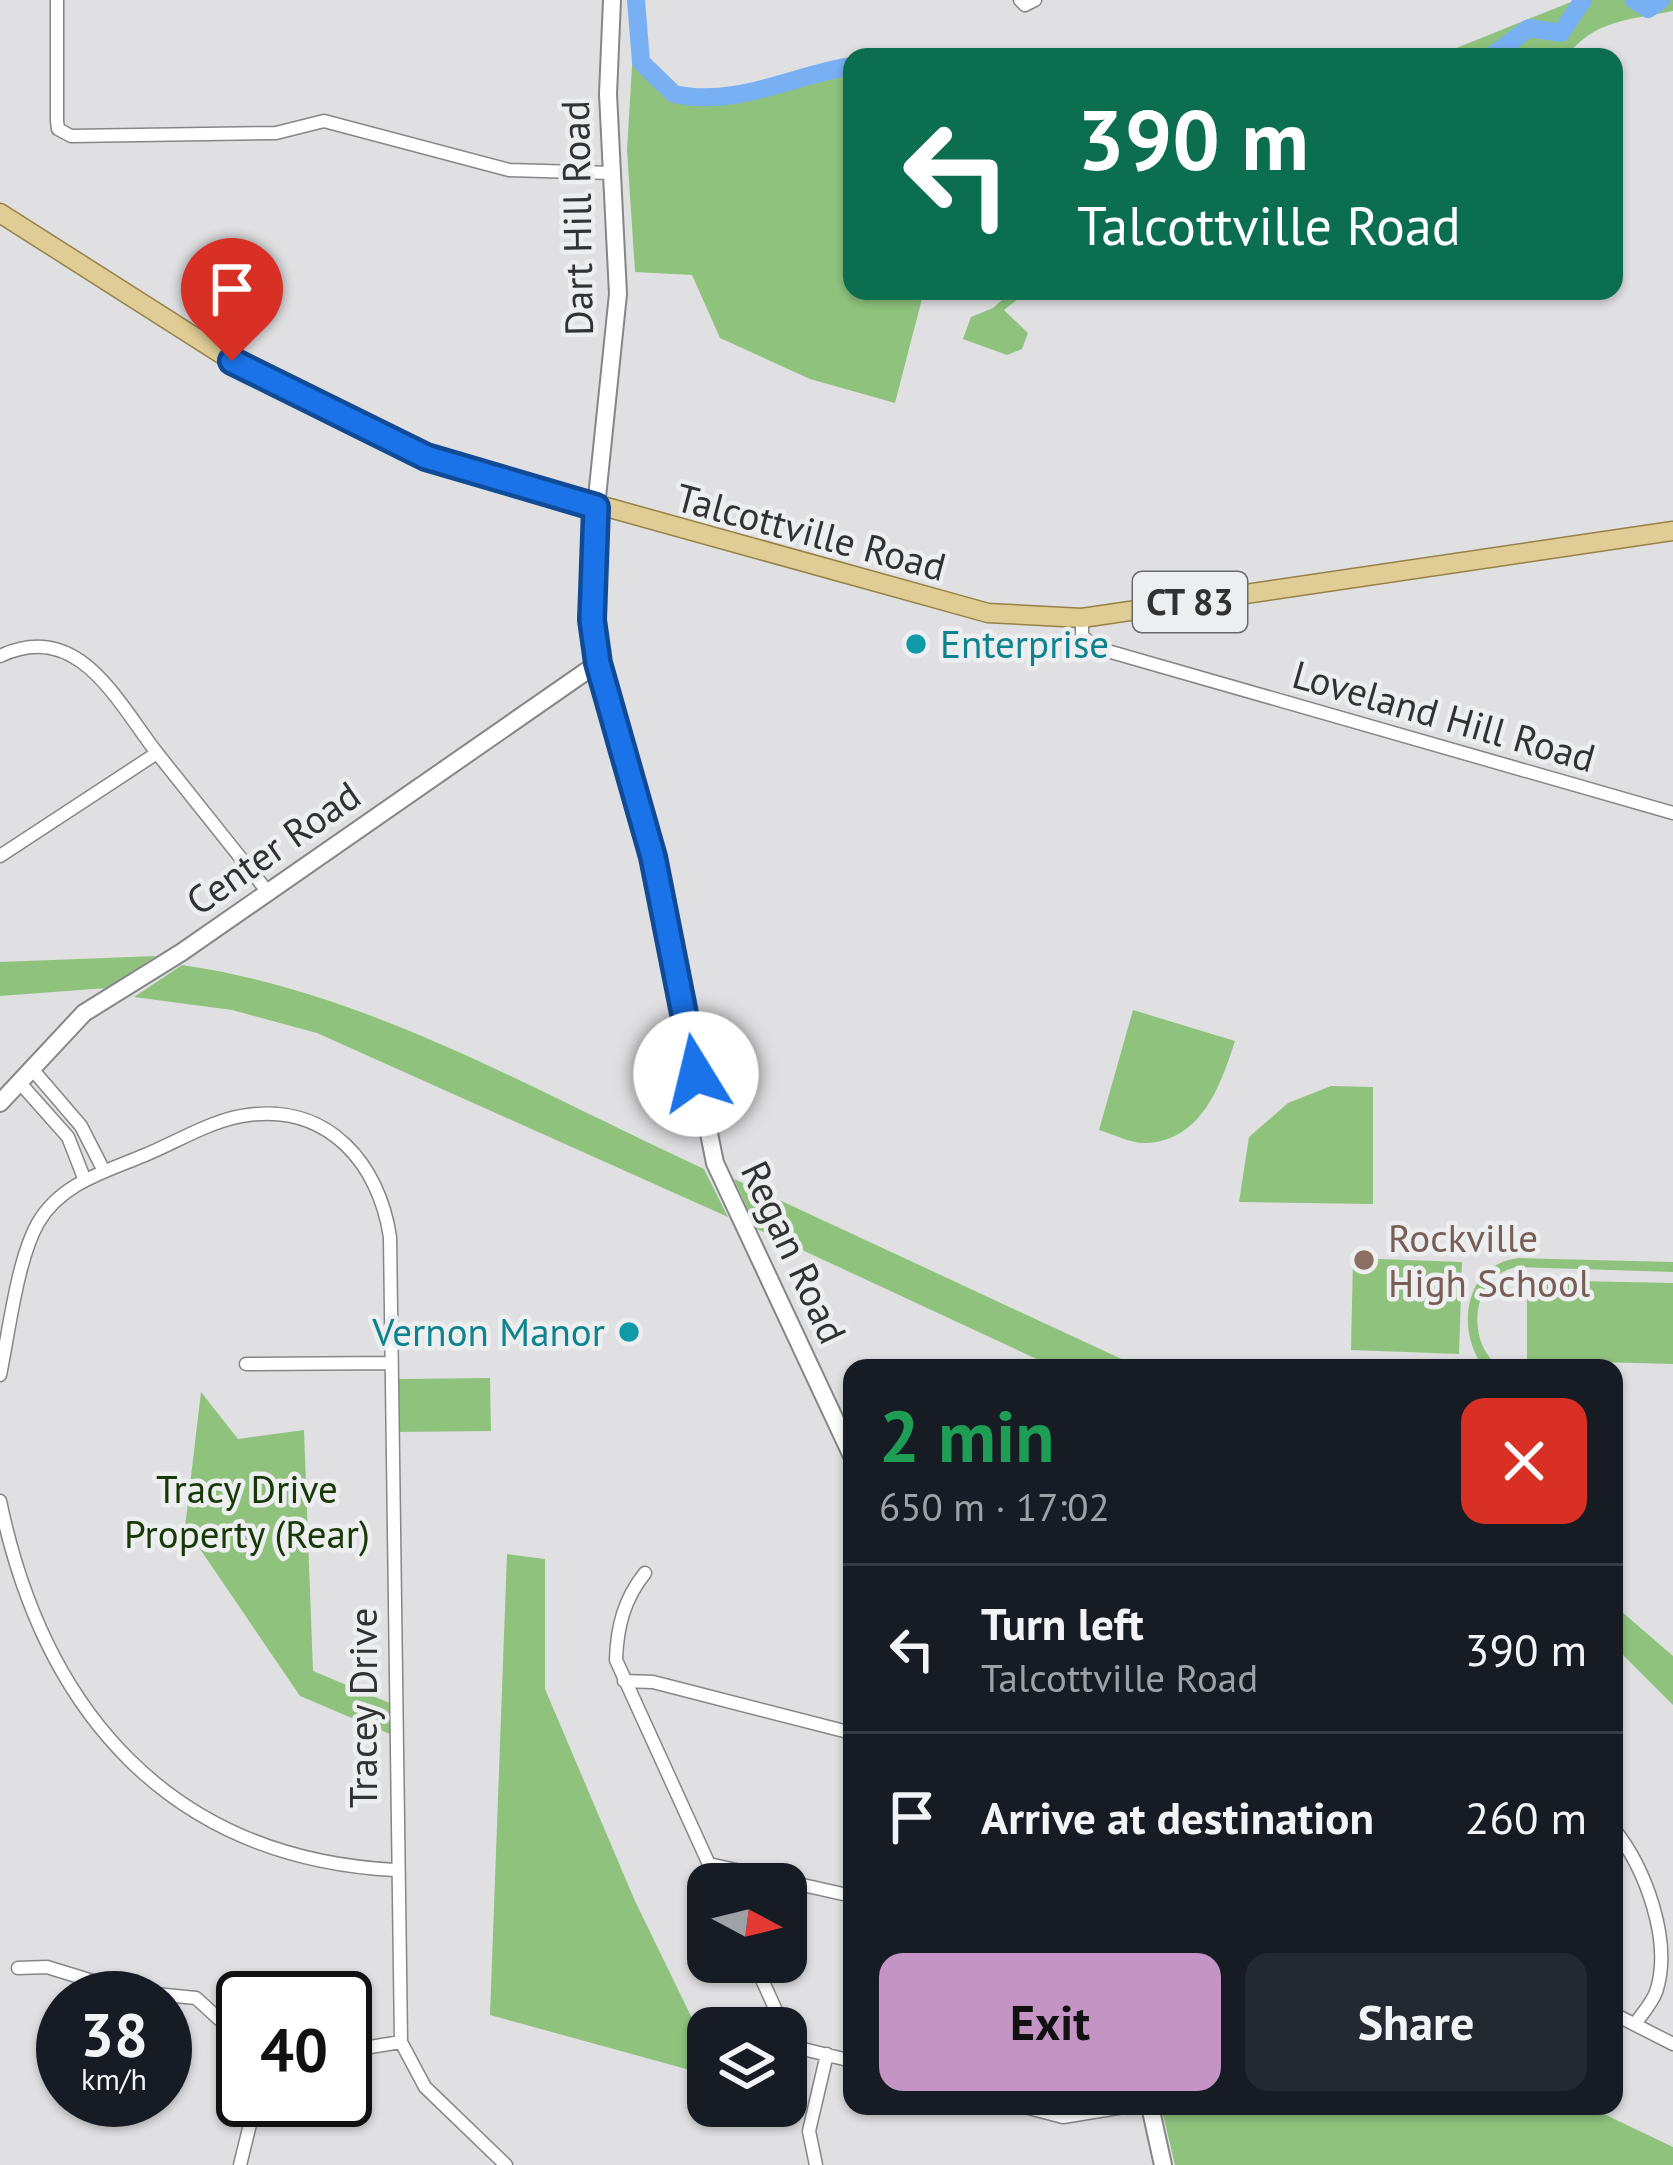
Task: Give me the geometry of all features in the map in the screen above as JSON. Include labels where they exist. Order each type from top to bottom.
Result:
[{"type":"main road","name":"Talcottville Road","points":[[4,224],[268,383],[426,457],[988,613],[1082,618],[1673,531]]},
{"type":"street","points":[[58,0],[57,121],[58,129],[70,136],[277,134],[324,121],[509,170],[612,173]]},
{"type":"street","name":"Dart Hill Road","points":[[596,507],[618,294],[608,94],[612,0]]},
{"type":"street","points":[[1020,0],[1025,5],[1035,0]]},
{"type":"street","name":"Regan Road","points":[[596,507],[592,620],[598,663],[653,857],[716,1163],[843,1437]]},
{"type":"street","name":"Loveland Hill Road","points":[[1082,618],[1082,636],[1096,648],[1673,813]]},
{"type":"street","points":[[0,656],[31,645],[70,651],[88,664],[267,891]]},
{"type":"street","name":"Center Road","points":[[0,1103],[85,1013],[598,663]]},
{"type":"street","points":[[0,856],[157,753]]},
{"type":"street","points":[[26,1076],[81,1126],[104,1172]]},
{"type":"street","points":[[0,1376],[38,1223],[84,1178],[68,1137],[26,1076]]},
{"type":"street","name":"Tracey Drive","points":[[84,1178],[248,1114],[302,1118],[329,1130],[364,1160],[385,1203],[401,2042],[425,2086],[506,2165]]},
{"type":"street","points":[[246,1364],[391,1363]]},
{"type":"street","points":[[0,1501],[46,1644],[79,1704],[124,1759],[164,1794],[248,1838],[323,1864],[395,1870]]},
{"type":"street","points":[[645,1573],[631,1590],[617,1630],[616,1660],[709,1863]]},
{"type":"street","points":[[624,1681],[653,1682],[843,1730]]},
{"type":"street","points":[[1623,1840],[1636,1857],[1663,1956],[1656,1993],[1635,2024]]},
{"type":"street","points":[[807,1886],[843,1894]]},
{"type":"street","points":[[18,1968],[47,1967],[125,1991],[196,1998],[216,2016]]},
{"type":"street","points":[[1623,2018],[1673,2044]]},
{"type":"street","points":[[372,2047],[401,2042]]},
{"type":"street","points":[[807,2050],[843,2058]]},
{"type":"street","points":[[816,2165],[809,2131],[827,2054]]},
{"type":"street","points":[[1152,2115],[1163,2165]]},
{"type":"street","points":[[240,2165],[249,2127]]},
{"type":"green space","points":[[636,0],[641,62],[674,94],[742,94],[843,68],[843,300],[922,300],[895,403],[810,379],[720,338],[692,275],[635,272],[627,150]]},
{"type":"green space","points":[[1576,0],[1673,0],[1673,11],[1601,28],[1574,48],[1456,48]]},
{"type":"green space","points":[[1002,300],[1017,300],[1004,310],[1028,333],[1022,349],[1007,355],[963,339],[971,317]]},
{"type":"green space","points":[[156,956],[107,988],[0,996],[0,962]]},
{"type":"green space","points":[[182,965],[318,997],[514,1077],[704,1169],[728,1217],[317,1033],[232,1010],[134,997]]},
{"type":"green space","points":[[1133,1010],[1235,1041],[1206,1107],[1182,1132],[1165,1140],[1141,1143],[1099,1130]]},
{"type":"green space","points":[[1331,1086],[1373,1087],[1373,1204],[1239,1202],[1249,1137],[1288,1103]]},
{"type":"green space","points":[[734,1179],[1122,1359],[1037,1359],[757,1229]]},
{"type":"green space","points":[[1353,1258],[1462,1262],[1459,1354],[1351,1350]]},
{"type":"green space","points":[[1519,1258],[1673,1262],[1673,1272],[1518,1267],[1502,1272],[1482,1295],[1478,1327],[1491,1359],[1479,1359],[1470,1336],[1470,1301],[1486,1272]]},
{"type":"green space","points":[[1527,1280],[1673,1283],[1673,1364],[1527,1359]]},
{"type":"green space","points":[[490,1378],[491,1431],[399,1432],[398,1379]]},
{"type":"green space","name":"Tracy Drive Property (Rear)","points":[[201,1392],[238,1439],[304,1430],[313,1671],[392,1704],[392,1735],[300,1696],[185,1527]]},
{"type":"green space","points":[[507,1554],[545,1559],[545,1689],[635,1901],[687,2008],[687,2069],[490,2015]]},
{"type":"green space","points":[[1623,1613],[1673,1656],[1673,1705],[1623,1655]]},
{"type":"green space","points":[[1163,2115],[1606,2115],[1673,2147],[1673,2165],[1175,2165]]},
{"type":"waterway","points":[[636,0],[641,62],[674,94],[742,94],[843,68]]},
{"type":"waterway","points":[[1502,48],[1529,28],[1561,33],[1583,0]]},
{"type":"waterway","points":[[1634,0],[1648,9],[1661,0]]},
{"type":"place","name":"Enterprise","points":[[916,644]]},
{"type":"place","name":"Rockville High School","points":[[1364,1260]]},
{"type":"place","name":"Vernon Manor","points":[[629,1332]]},
{"type":"route","points":[[232,361],[268,383],[426,457],[596,507],[592,620],[598,663],[653,857],[683,988],[696,1074]]}]
